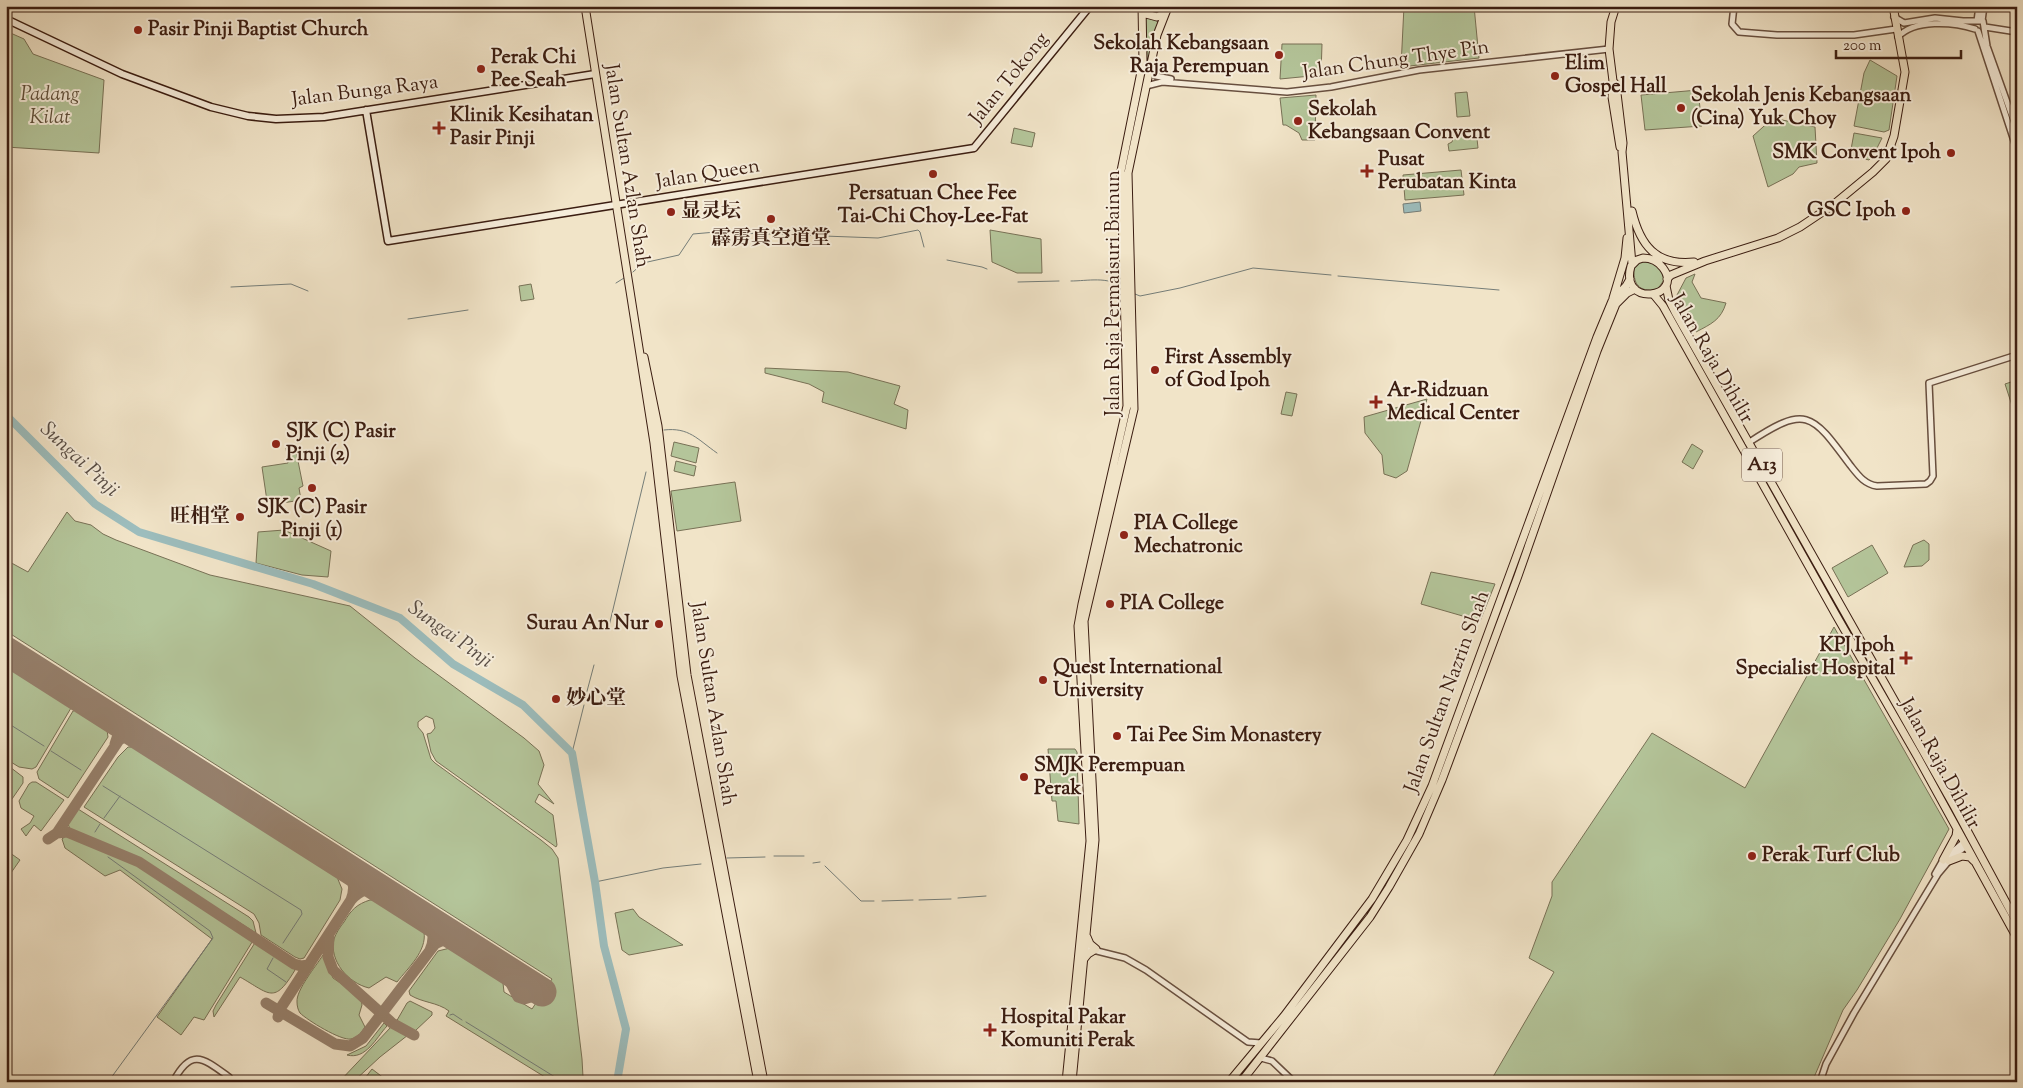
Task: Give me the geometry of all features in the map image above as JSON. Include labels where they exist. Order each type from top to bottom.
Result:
[{"type":"main road","name":"Jalan Sultan Azlan Shah","points":[[585,6],[654,444],[681,676],[758,1082]]},
{"type":"main road","name":"Jalan Tokong","points":[[974,148],[1090,6]]},
{"type":"main road","points":[[1616,6],[1611,22],[1608,49],[1612,81],[1616,85],[1618,96],[1623,143],[1622,152],[1632,264],[1630,278],[1635,289],[1645,294],[1654,295],[1662,290],[1671,275],[1705,261],[1783,236],[1788,229],[1827,204],[1840,199],[1880,166],[1891,150],[1904,72],[1893,6]]},
{"type":"main road","points":[[1142,8],[1146,14],[1157,17],[1168,9]]},
{"type":"main road","name":"Jalan Raja Permaisuri Bainun","points":[[1072,1082],[1080,959],[1084,948],[1083,935],[1090,841],[1079,656],[1079,618],[1127,406],[1121,171],[1143,62],[1142,8]]},
{"type":"main road","name":"Jalan Raja Permaisuri Bainun","points":[[1066,1082],[1095,840],[1084,629],[1086,613],[1134,409],[1128,173],[1150,63],[1157,36],[1168,9]]},
{"type":"main road","name":"Jalan Bunga Raya","points":[[6,19],[122,74],[220,110],[276,119],[324,117],[595,74]]},
{"type":"main road","name":"Jalan Queen","points":[[366,110],[388,241],[974,148]]},
{"type":"main road","points":[[1624,173],[1636,228],[1648,247],[1661,258],[1672,262],[1705,261]]},
{"type":"main road","points":[[1612,301],[1623,268],[1627,246],[1623,186],[1624,173]]},
{"type":"main road","points":[[1632,264],[1640,258],[1652,259],[1661,266],[1666,282]]},
{"type":"main road","name":"Jalan Sultan Nazrin Shah","points":[[1229,1082],[1284,1016],[1372,899],[1407,840],[1432,786],[1577,388],[1612,301],[1626,286],[1630,278]]},
{"type":"main road","name":"Jalan Raja Dihilir","points":[[1666,282],[1669,300],[1954,806],[2017,923]]},
{"type":"main road","name":"Jalan Sultan Nazrin Shah","points":[[1242,1082],[1370,917],[1419,834],[1447,766],[1616,304],[1627,293],[1635,289]]},
{"type":"main road","name":"Jalan Raja Dihilir","points":[[1654,295],[1664,306],[2017,938]]},
{"type":"main road","name":"Jalan Sultan Azlan Shah","points":[[636,330],[655,403],[688,675],[764,1082]]},
{"type":"main road","points":[[642,372],[651,398],[655,403],[653,408],[654,444]]},
{"type":"main road","points":[[1522,539],[1525,535],[1532,535]]},
{"type":"main road","points":[[1506,582],[1512,581],[1521,556],[1526,549]]},
{"type":"main road","points":[[1858,637],[1857,644],[1868,671]]},
{"type":"main road","points":[[1084,742],[1088,738],[1089,722]]},
{"type":"main road","points":[[1954,806],[1955,817],[1966,844],[1973,846],[1981,862],[1986,865]]},
{"type":"main road","points":[[1946,860],[1956,836],[1957,828]]},
{"type":"main road","points":[[1946,860],[1970,856],[1976,864]]},
{"type":"main road","points":[[725,880],[732,931],[730,936]]},
{"type":"main road","points":[[1080,959],[1096,949],[1083,935]]},
{"type":"street","points":[[1734,6],[1732,24],[1739,32],[1854,35],[1896,29]]},
{"type":"street","points":[[1979,6],[1978,21],[2017,130]]},
{"type":"street","points":[[1984,6],[1978,21],[2017,150]]},
{"type":"street","points":[[1894,17],[1904,23],[1935,18],[1978,21]]},
{"type":"street","points":[[1898,37],[1904,30],[1935,24],[1964,25],[1981,29],[2017,32]]},
{"type":"street","name":"Jalan Chung Thye Pin","points":[[1145,87],[1162,82],[1287,92],[1331,87],[1419,70],[1608,49]]},
{"type":"street","name":"Jalan Chung Thye Pin","points":[[1150,63],[1152,72],[1156,76],[1180,80],[1188,84]]},
{"type":"street","points":[[1748,443],[1785,421],[1805,419],[1817,425],[1830,438],[1864,481],[1877,486],[1926,484],[1933,476],[1929,383],[2017,355]]},
{"type":"street","points":[[1820,1082],[1826,1064],[1877,974],[1946,860],[1966,844]]},
{"type":"street","points":[[1877,974],[1946,860]]},
{"type":"street","points":[[1084,948],[1096,949],[1126,958],[1146,970],[1248,1042],[1251,1048],[1251,1055]]},
{"type":"street","points":[[1248,1042],[1261,1043]]},
{"type":"street","points":[[1268,1048],[1272,1062]]},
{"type":"street","points":[[1261,1058],[1272,1062],[1294,1082]]},
{"type":"street","points":[[173,1082],[182,1066],[192,1060],[206,1061],[228,1079]]},
{"type":"green space","points":[[1404,6],[1474,6],[1479,58],[1401,67]]},
{"type":"green space","points":[[1145,15],[1160,18],[1146,71],[1147,50]]},
{"type":"green space","name":"Padang Kilat","points":[[6,31],[24,39],[33,54],[104,80],[99,153],[6,147]]},
{"type":"green space","points":[[1282,44],[1322,44],[1321,75],[1280,79]]},
{"type":"green space","points":[[1870,60],[1897,76],[1889,130],[1884,132],[1854,126],[1864,73]]},
{"type":"green space","points":[[1698,90],[1702,126],[1645,130],[1641,95]]},
{"type":"green space","points":[[1467,92],[1470,116],[1457,117],[1455,93]]},
{"type":"green space","points":[[1316,95],[1315,140],[1302,140],[1299,133],[1283,125],[1280,98]]},
{"type":"green space","points":[[1773,118],[1815,127],[1817,163],[1799,167],[1793,174],[1768,187],[1753,136]]},
{"type":"green space","points":[[1014,128],[1035,133],[1032,147],[1011,143]]},
{"type":"green space","points":[[1476,129],[1478,148],[1449,151],[1448,144],[1452,142],[1455,133]]},
{"type":"green space","points":[[1854,133],[1882,138],[1869,160],[1850,155]]},
{"type":"green space","points":[[1461,170],[1464,195],[1405,200],[1403,175]]},
{"type":"green space","points":[[990,230],[1041,239],[1042,273],[1017,273],[992,262]]},
{"type":"green space","points":[[1640,260],[1653,262],[1662,271],[1664,280],[1657,290],[1645,290],[1638,286],[1634,278],[1634,266]]},
{"type":"green space","points":[[1695,274],[1692,282],[1701,298],[1726,303],[1718,318],[1696,332],[1677,295],[1686,278]]},
{"type":"green space","points":[[531,284],[534,299],[521,301],[519,286]]},
{"type":"green space","points":[[765,368],[848,372],[900,386],[894,404],[908,410],[906,429],[822,402],[824,392],[809,384],[765,373]]},
{"type":"green space","points":[[2017,380],[2017,421],[2005,384]]},
{"type":"green space","points":[[1286,392],[1297,394],[1292,416],[1281,414]]},
{"type":"green space","points":[[1427,399],[1407,471],[1396,478],[1384,474],[1382,455],[1365,433],[1364,417]]},
{"type":"green space","points":[[674,442],[699,448],[696,463],[671,456]]},
{"type":"green space","points":[[1692,444],[1703,451],[1693,469],[1682,462]]},
{"type":"green space","points":[[292,446],[296,451],[303,486],[299,488],[301,500],[270,505],[267,501],[262,467],[288,463],[286,448]]},
{"type":"green space","points":[[676,461],[696,466],[694,476],[674,471]]},
{"type":"green space","points":[[735,482],[741,521],[677,531],[671,491]]},
{"type":"green space","points":[[67,512],[75,521],[91,525],[103,534],[116,540],[210,575],[350,606],[415,658],[539,751],[544,765],[538,784],[554,804],[539,794],[535,802],[553,815],[556,847],[436,761],[431,752],[427,734],[431,733],[435,728],[433,719],[426,716],[418,722],[418,727],[423,733],[431,759],[435,763],[541,840],[552,849],[558,858],[582,1059],[583,1077],[581,1082],[553,1082],[446,1016],[449,1011],[435,1004],[415,998],[410,995],[409,991],[438,951],[450,948],[503,983],[504,992],[532,1009],[552,979],[6,631],[6,560],[28,572]]},
{"type":"green space","points":[[284,530],[331,551],[328,577],[302,575],[256,563],[258,532]]},
{"type":"green space","points":[[1924,540],[1929,544],[1929,560],[1922,566],[1904,567],[1913,545]]},
{"type":"green space","points":[[1872,545],[1888,573],[1848,597],[1832,568]]},
{"type":"green space","points":[[1431,572],[1495,584],[1480,621],[1421,604]]},
{"type":"green space","name":"Perak Turf Club","points":[[1834,627],[1949,829],[1900,919],[1843,1010],[1812,1082],[1490,1082],[1554,972],[1529,958],[1552,896],[1552,882],[1652,733],[1745,788]]},
{"type":"green space","points":[[6,666],[71,708],[36,767],[32,769],[19,767],[6,759]]},
{"type":"green space","points":[[76,710],[107,730],[108,737],[68,798],[39,779],[37,772],[73,711]]},
{"type":"green space","points":[[128,747],[133,747],[337,877],[342,889],[340,900],[304,958],[295,957],[261,935],[259,923],[254,914],[84,807],[118,757]]},
{"type":"green space","points":[[1048,749],[1075,749],[1077,752],[1079,824],[1058,821],[1056,801],[1052,801]]},
{"type":"green space","points":[[6,764],[23,777],[23,783],[12,799],[6,797]]},
{"type":"green space","points":[[32,782],[36,782],[64,800],[41,831],[34,825],[26,836],[21,829],[30,823],[34,816],[21,808],[19,801]]},
{"type":"green space","points":[[78,809],[249,917],[253,921],[256,933],[142,861],[70,829],[68,824]]},
{"type":"green space","points":[[67,835],[140,866],[254,939],[204,1020],[194,1017],[181,1035],[157,1017],[212,939],[120,870],[105,876],[65,848],[62,839]]},
{"type":"green space","points":[[6,850],[20,860],[6,880]]},
{"type":"green space","points":[[374,900],[424,932],[424,939],[423,946],[416,959],[397,982],[386,977],[369,988],[347,976],[337,963],[333,947],[334,939],[349,914],[361,903]]},
{"type":"green space","points":[[633,909],[639,917],[683,945],[629,955],[622,950],[615,913]]},
{"type":"green space","points":[[256,941],[293,965],[295,970],[282,988],[271,993],[258,988],[240,977],[214,1017],[213,1011],[216,1005]]},
{"type":"green space","points":[[323,955],[333,978],[361,997],[362,1005],[359,1015],[365,1027],[359,1035],[351,1039],[340,1037],[324,1029],[300,1013],[298,1009],[297,1002],[300,991]]},
{"type":"green space","points":[[410,1001],[432,1012],[432,1015],[415,1031],[396,1022]]},
{"type":"green space","points":[[384,1023],[387,1026],[370,1047],[360,1054],[354,1056],[347,1055],[366,1046]]},
{"type":"green space","points":[[391,1027],[408,1035],[353,1082],[339,1082]]},
{"type":"green space","points":[[372,1069],[389,1082],[362,1082]]},
{"type":"water","points":[[1420,202],[1421,211],[1404,213],[1403,204]]},
{"type":"waterway","points":[[633,272],[643,263],[679,255],[693,234],[716,232],[878,238],[918,230],[924,247]]},
{"type":"waterway","points":[[947,260],[987,269]]},
{"type":"waterway","points":[[1135,294],[1140,296],[1180,288],[1253,268],[1331,275]]},
{"type":"waterway","points":[[1338,276],[1499,290]]},
{"type":"waterway","points":[[616,283],[624,278]]},
{"type":"waterway","points":[[1071,281],[1104,280],[1121,287]]},
{"type":"waterway","points":[[1018,282],[1059,281]]},
{"type":"waterway","points":[[231,287],[291,284],[308,291]]},
{"type":"waterway","points":[[408,319],[468,310]]},
{"type":"waterway","name":"Sungai Pinji","points":[[6,415],[95,504],[139,532],[313,584],[400,618],[453,664],[523,705],[572,753],[595,882],[604,946],[626,1029],[617,1082]]},
{"type":"waterway","points":[[664,430],[686,432],[717,453]]},
{"type":"waterway","points":[[609,626],[646,472]]},
{"type":"waterway","points":[[586,695],[594,665]]},
{"type":"waterway","points":[[572,753],[584,705]]},
{"type":"waterway","points":[[6,722],[44,746]]},
{"type":"waterway","points":[[51,751],[81,770]]},
{"type":"waterway","points":[[103,786],[301,910],[302,914],[283,943]]},
{"type":"waterway","points":[[104,818],[120,796]]},
{"type":"waterway","points":[[95,832],[100,824]]},
{"type":"waterway","points":[[774,856],[804,856]]},
{"type":"waterway","points":[[108,857],[210,931],[213,938],[108,1082]]},
{"type":"waterway","points":[[727,858],[765,857]]},
{"type":"waterway","points":[[813,863],[820,862]]},
{"type":"waterway","points":[[595,882],[663,868],[701,864]]},
{"type":"waterway","points":[[825,866],[861,901],[874,901]]},
{"type":"waterway","points":[[958,898],[986,896]]},
{"type":"waterway","points":[[919,900],[951,899]]},
{"type":"waterway","points":[[882,901],[913,900]]},
{"type":"waterway","points":[[273,958],[267,969],[286,982]]},
{"type":"waterway","points":[[450,1015],[453,1014],[462,1020]]},
{"type":"waterway","points":[[466,1022],[563,1082]]},
{"type":"taxiway","points":[[112,718],[119,732],[115,744]]},
{"type":"taxiway","points":[[48,839],[57,833],[119,740],[126,736],[138,734]]},
{"type":"taxiway","points":[[57,833],[67,832],[139,862],[294,964],[301,966],[309,965]]},
{"type":"taxiway","points":[[338,862],[352,879],[354,888],[351,900]]},
{"type":"taxiway","points":[[278,1017],[280,1009],[351,900],[366,890],[383,891]]},
{"type":"taxiway","points":[[420,914],[432,930],[433,940],[430,950]]},
{"type":"taxiway","points":[[329,936],[328,957],[333,970],[392,1023],[414,1035]]},
{"type":"taxiway","points":[[266,1003],[335,1044],[350,1046],[363,1038],[435,944],[449,940],[464,942]]},
{"type":"taxiway","points":[[494,961],[535,978],[538,988],[534,996],[524,999],[518,997],[508,978],[494,961]]},
{"type":"runway","points":[[6,651],[542,992]]},
{"type":"tunnel","points":[[229,1077],[236,1082]]},
{"type":"place","name":"Pasir Pinji Baptist Church","points":[[138,30]]},
{"type":"place","name":"Sekolah Kebangsaan Raja Perempuan","points":[[1279,55]]},
{"type":"place","name":"Perak Chi Pee Seah","points":[[481,69]]},
{"type":"place","name":"Elim Gospel Hall","points":[[1555,76]]},
{"type":"place","name":"Sekolah Jenis Kebangsaan (Cina) Yuk Choy","points":[[1681,108]]},
{"type":"place","name":"Sekolah Kebangsaan Convent","points":[[1298,121]]},
{"type":"place","name":"Klinik Kesihatan Pasir Pinji","points":[[439,128]]},
{"type":"place","name":"SMK Convent Ipoh","points":[[1951,153]]},
{"type":"place","name":"Pusat Perubatan Kinta","points":[[1367,171]]},
{"type":"place","name":"Persatuan Chee Fee Tai-Chi Choy-Lee-Fat","points":[[933,174]]},
{"type":"place","name":"GSC Ipoh","points":[[1906,211]]},
{"type":"place","name":"显灵坛","points":[[671,212]]},
{"type":"place","name":"霹雳真空道堂","points":[[771,219]]},
{"type":"place","name":"First Assembly of God Ipoh","points":[[1155,370]]},
{"type":"place","name":"Ar-Ridzuan Medical Center","points":[[1376,402]]},
{"type":"place","name":"SJK (C) Pasir Pinji (2)","points":[[276,444]]},
{"type":"place","name":"SJK (C) Pasir Pinji (1)","points":[[312,488]]},
{"type":"place","name":"旺相堂","points":[[240,517]]},
{"type":"place","name":"PIA College Mechatronic","points":[[1124,535]]},
{"type":"place","name":"PIA College","points":[[1110,604]]},
{"type":"place","name":"Surau An Nur","points":[[659,624]]},
{"type":"place","name":"KPJ Ipoh Specialist Hospital","points":[[1906,658]]},
{"type":"place","name":"Quest International University","points":[[1043,680]]},
{"type":"place","name":"妙心堂","points":[[556,699]]},
{"type":"place","name":"Tai Pee Sim Monastery","points":[[1117,736]]},
{"type":"place","name":"SMJK Perempuan Perak","points":[[1024,777]]},
{"type":"place","name":"Perak Turf Club","points":[[1752,856]]},
{"type":"place","name":"Hospital Pakar Komuniti Perak","points":[[990,1030]]}]
